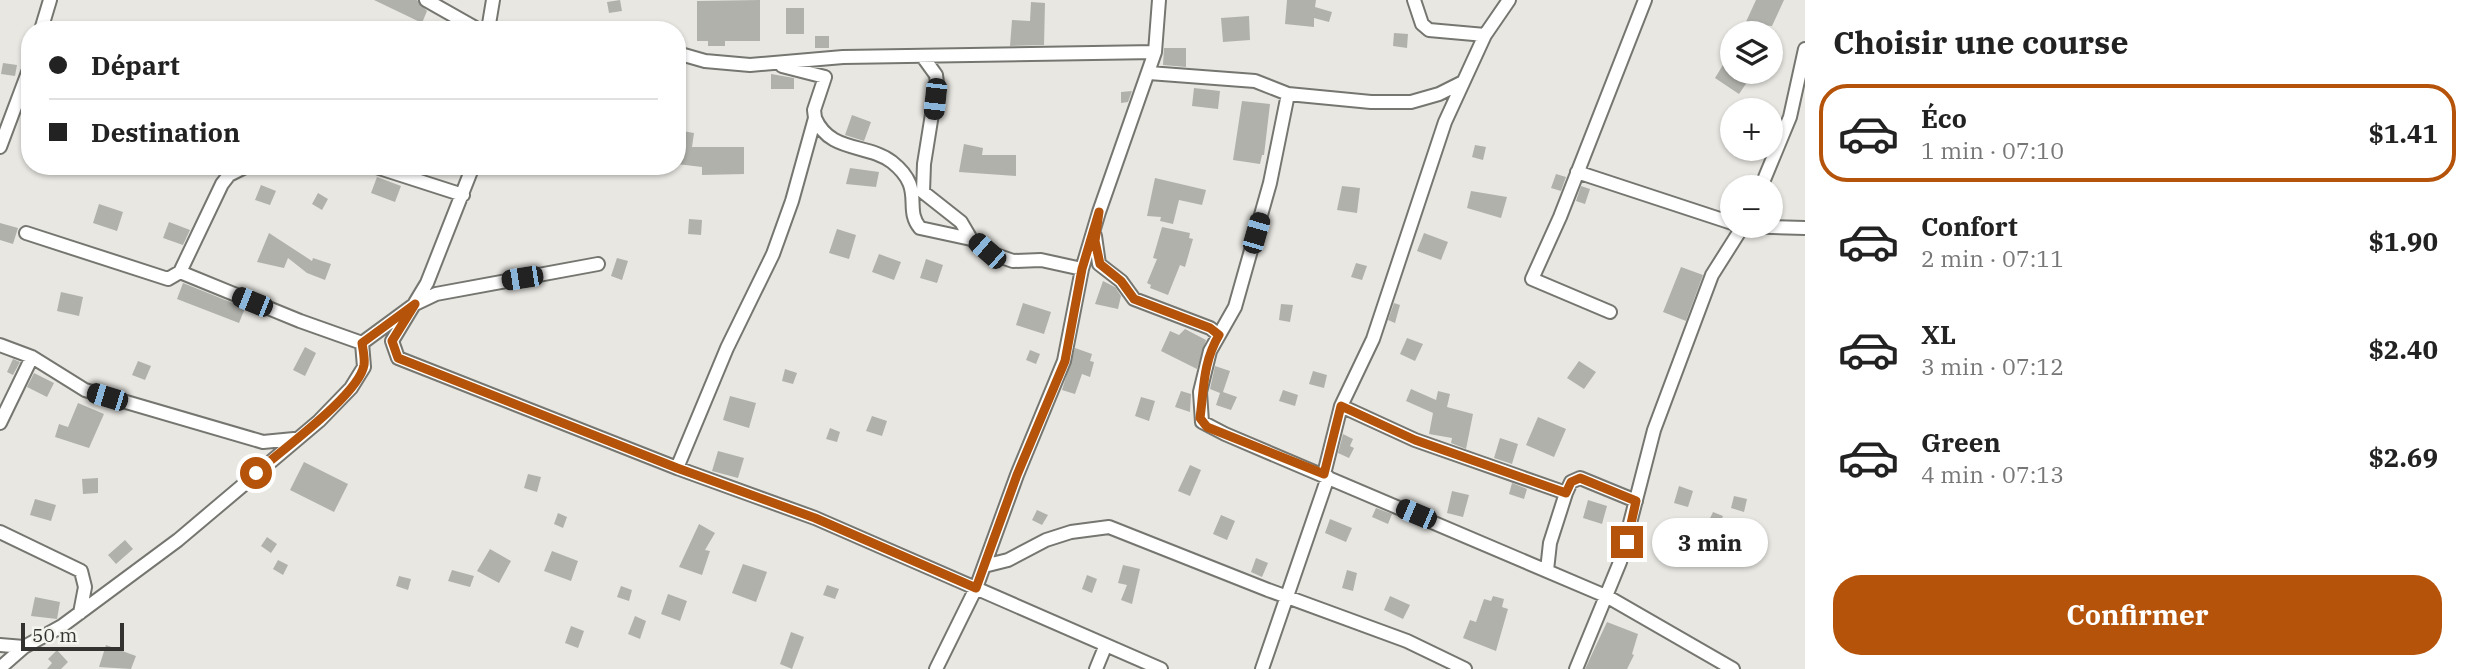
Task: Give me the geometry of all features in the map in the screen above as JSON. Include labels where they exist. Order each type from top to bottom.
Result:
[{"type":"street","points":[[44,21],[50,0]]},
{"type":"street","points":[[426,0],[463,21]]},
{"type":"street","points":[[490,21],[493,0]]},
{"type":"street","points":[[936,669],[976,588],[1065,361],[1082,269],[1155,52],[1158,0]]},
{"type":"street","points":[[1414,0],[1422,24],[1429,30],[1485,35]]},
{"type":"street","points":[[1262,669],[1326,475],[1341,406],[1373,339],[1410,222],[1461,83],[1485,35],[1508,0]]},
{"type":"street","points":[[1610,312],[1532,279],[1645,0]]},
{"type":"street","points":[[1766,175],[1795,101],[1805,49]]},
{"type":"street","points":[[686,55],[705,61],[772,63],[843,57],[1155,52]]},
{"type":"street","points":[[923,57],[936,75],[937,83],[924,164],[923,191],[961,222],[971,239],[990,253],[1013,261],[1041,260],[1082,269]]},
{"type":"street","points":[[677,468],[727,348],[773,254],[792,201],[815,118],[814,110],[825,77],[772,63]]},
{"type":"street","points":[[1149,73],[1255,82],[1288,94],[1371,102],[1411,102],[1439,94],[1461,83]]},
{"type":"street","points":[[0,147],[21,91]]},
{"type":"street","points":[[1288,94],[1270,183],[1235,307],[1210,351],[1200,392],[1202,422],[1608,597],[1733,669]]},
{"type":"street","points":[[815,118],[833,140],[883,156],[900,169],[914,190],[914,216],[920,228],[971,239]]},
{"type":"street","points":[[1577,172],[1720,219]]},
{"type":"street","points":[[26,233],[168,279],[180,272],[222,184],[229,175]]},
{"type":"street","points":[[401,175],[463,195]]},
{"type":"street","points":[[469,175],[415,304],[392,341],[398,358],[677,468],[815,518],[1105,647],[1161,669]]},
{"type":"street","points":[[1099,212],[1095,241],[1100,264],[1121,281],[1134,299],[1210,328],[1219,335]]},
{"type":"street","points":[[1783,227],[1805,228]]},
{"type":"street","points":[[1576,669],[1608,597],[1627,542],[1654,430],[1712,275],[1735,238]]},
{"type":"street","points":[[362,343],[415,304],[436,294],[597,264]]},
{"type":"street","points":[[180,272],[362,343]]},
{"type":"street","points":[[0,668],[24,647],[80,613],[178,540],[319,421],[351,388],[364,367],[362,343]]},
{"type":"street","points":[[0,345],[32,357],[85,390],[264,442],[295,439]]},
{"type":"street","points":[[0,423],[32,357]]},
{"type":"street","points":[[1341,406],[1415,440],[1566,493]]},
{"type":"street","points":[[1547,569],[1550,543],[1571,482],[1580,478],[1636,501]]},
{"type":"street","points":[[984,566],[1001,562],[1046,540],[1071,532],[1109,527],[1407,641],[1465,669]]},
{"type":"street","points":[[0,532],[81,571],[85,587],[80,613]]},
{"type":"street","points":[[992,544],[1001,562]]},
{"type":"street","points":[[0,645],[24,647]]},
{"type":"street","points":[[1096,669],[1105,647]]},
{"type":"building","points":[[374,0],[417,0],[427,11],[423,21]]},
{"type":"building","points":[[620,0],[622,11],[609,13],[607,2]]},
{"type":"building","points":[[760,0],[760,41],[725,41],[725,46],[708,46],[708,41],[697,41],[697,1]]},
{"type":"building","points":[[1287,0],[1316,0],[1315,7],[1332,12],[1329,22],[1314,18],[1314,27],[1285,24]]},
{"type":"building","points":[[1756,0],[1784,0],[1774,21],[1746,21]]},
{"type":"building","points":[[1031,2],[1045,3],[1044,45],[1010,46],[1012,20],[1030,21]]},
{"type":"building","points":[[786,8],[804,8],[804,34],[786,34]]},
{"type":"building","points":[[1249,16],[1250,40],[1223,42],[1221,18]]},
{"type":"building","points":[[1394,33],[1408,34],[1407,48],[1393,46]]},
{"type":"building","points":[[815,36],[829,36],[829,48],[815,48]]},
{"type":"building","points":[[1164,48],[1186,48],[1186,67],[1163,65]]},
{"type":"building","points":[[3,63],[17,65],[15,76],[1,74]]},
{"type":"building","points":[[771,74],[794,78],[794,89],[771,89]]},
{"type":"building","points":[[1724,84],[1746,84],[1739,94]]},
{"type":"building","points":[[1194,88],[1220,91],[1218,109],[1192,106]]},
{"type":"building","points":[[1132,91],[1128,102],[1121,103],[1121,92]]},
{"type":"building","points":[[1242,101],[1270,104],[1264,155],[1260,164],[1233,160]]},
{"type":"building","points":[[852,115],[871,122],[864,141],[845,135]]},
{"type":"building","points":[[686,132],[694,133],[692,147],[744,147],[744,174],[702,175],[702,167],[686,165]]},
{"type":"building","points":[[964,144],[983,148],[982,155],[1016,155],[1016,176],[959,172]]},
{"type":"building","points":[[1475,145],[1486,147],[1483,160],[1472,157]]},
{"type":"building","points":[[850,168],[879,172],[876,187],[846,184]]},
{"type":"building","points":[[1556,174],[1566,177],[1561,191],[1551,188]]},
{"type":"building","points":[[377,177],[401,186],[395,202],[371,193]]},
{"type":"building","points":[[1155,178],[1206,190],[1202,205],[1179,200],[1173,224],[1160,221],[1161,217],[1147,216]]},
{"type":"building","points":[[261,185],[276,191],[270,205],[255,200]]},
{"type":"building","points":[[1342,186],[1360,188],[1357,213],[1337,210]]},
{"type":"building","points":[[1581,186],[1590,189],[1585,204],[1576,201]]},
{"type":"building","points":[[1471,191],[1507,197],[1501,218],[1467,208]]},
{"type":"building","points":[[318,193],[328,199],[322,210],[312,204]]},
{"type":"building","points":[[99,204],[123,212],[117,231],[93,223]]},
{"type":"building","points":[[689,219],[702,220],[701,235],[688,234]]},
{"type":"building","points":[[169,222],[190,230],[183,245],[163,238]]},
{"type":"building","points":[[0,223],[18,228],[13,244],[0,240]]},
{"type":"building","points":[[1162,227],[1190,233],[1189,238],[1193,239],[1185,267],[1180,265],[1168,295],[1150,288],[1151,285],[1147,283],[1157,259],[1153,258]]},
{"type":"building","points":[[837,229],[856,235],[849,259],[829,253]]},
{"type":"building","points":[[269,233],[312,261],[313,258],[331,264],[325,280],[307,273],[288,258],[284,268],[257,262]]},
{"type":"building","points":[[1424,233],[1448,242],[1441,260],[1417,251]]},
{"type":"building","points":[[879,254],[901,262],[894,280],[872,272]]},
{"type":"building","points":[[617,258],[628,261],[622,280],[611,276]]},
{"type":"building","points":[[926,259],[943,265],[937,283],[920,278]]},
{"type":"building","points":[[1356,263],[1367,266],[1362,280],[1351,277]]},
{"type":"building","points":[[1681,267],[1703,275],[1686,321],[1663,312]]},
{"type":"building","points":[[1103,281],[1115,287],[1121,296],[1118,309],[1095,304]]},
{"type":"building","points":[[183,283],[245,308],[239,323],[177,299]]},
{"type":"building","points":[[61,292],[83,297],[79,316],[57,311]]},
{"type":"building","points":[[1023,303],[1051,312],[1044,334],[1016,325]]},
{"type":"building","points":[[1394,303],[1400,305],[1395,323],[1388,320]]},
{"type":"building","points":[[1281,304],[1293,305],[1290,322],[1279,320]]},
{"type":"building","points":[[1185,329],[1206,340],[1197,369],[1161,351],[1170,331],[1179,335]]},
{"type":"building","points":[[1407,338],[1423,344],[1415,361],[1400,354]]},
{"type":"building","points":[[305,347],[316,353],[305,376],[293,370]]},
{"type":"building","points":[[1075,348],[1092,354],[1090,361],[1094,362],[1090,377],[1082,374],[1075,394],[1062,390]]},
{"type":"building","points":[[1030,350],[1040,354],[1036,364],[1026,360]]},
{"type":"building","points":[[13,359],[20,362],[13,375],[7,372]]},
{"type":"building","points":[[138,361],[151,366],[145,380],[132,375]]},
{"type":"building","points":[[1579,361],[1596,372],[1584,389],[1567,378]]},
{"type":"building","points":[[1215,366],[1230,371],[1223,392],[1237,397],[1231,410],[1216,405],[1220,393],[1210,389]]},
{"type":"building","points":[[785,369],[797,373],[793,384],[782,381]]},
{"type":"building","points":[[1313,371],[1327,375],[1324,388],[1309,384]]},
{"type":"building","points":[[34,373],[54,383],[47,397],[27,387]]},
{"type":"building","points":[[1411,389],[1436,400],[1438,391],[1450,394],[1447,407],[1473,414],[1466,449],[1451,443],[1452,438],[1429,434],[1433,413],[1406,401]]},
{"type":"building","points":[[1283,390],[1298,395],[1295,406],[1279,401]]},
{"type":"building","points":[[1181,391],[1191,394],[1190,412],[1175,407]]},
{"type":"building","points":[[730,396],[756,403],[749,428],[723,420]]},
{"type":"building","points":[[1141,397],[1155,401],[1149,421],[1135,416]]},
{"type":"building","points":[[78,403],[104,414],[89,448],[55,437],[59,424],[68,427]]},
{"type":"building","points":[[872,416],[887,421],[882,436],[866,431]]},
{"type":"building","points":[[1538,417],[1566,429],[1554,457],[1526,445]]},
{"type":"building","points":[[830,428],[840,432],[837,442],[826,439]]},
{"type":"building","points":[[1343,434],[1353,439],[1350,446],[1354,448],[1349,458],[1338,453]]},
{"type":"building","points":[[1500,438],[1518,444],[1512,464],[1494,458]]},
{"type":"building","points":[[718,451],[744,458],[738,478],[712,471]]},
{"type":"building","points":[[304,462],[348,484],[334,512],[290,490]]},
{"type":"building","points":[[1190,465],[1201,470],[1190,496],[1178,491]]},
{"type":"building","points":[[528,474],[541,477],[537,492],[524,488]]},
{"type":"building","points":[[98,478],[98,493],[83,494],[82,479]]},
{"type":"building","points":[[1512,483],[1527,489],[1524,499],[1509,494]]},
{"type":"building","points":[[1679,486],[1693,491],[1688,507],[1674,503]]},
{"type":"building","points":[[1452,491],[1469,495],[1463,517],[1447,513]]},
{"type":"building","points":[[1734,496],[1747,499],[1744,512],[1731,508]]},
{"type":"building","points":[[35,499],[56,505],[51,521],[30,515]]},
{"type":"building","points":[[1588,500],[1607,506],[1602,524],[1583,518]]},
{"type":"building","points":[[1376,508],[1392,514],[1388,524],[1372,517]]},
{"type":"building","points":[[1037,510],[1048,515],[1042,525],[1032,520]]},
{"type":"building","points":[[1713,512],[1723,516],[1716,531],[1706,527]]},
{"type":"building","points":[[558,513],[567,517],[563,528],[554,524]]},
{"type":"building","points":[[1221,515],[1235,521],[1227,540],[1213,534]]},
{"type":"building","points":[[1330,519],[1352,528],[1346,542],[1325,533]]},
{"type":"building","points":[[699,524],[715,533],[705,550],[710,551],[702,575],[679,567]]},
{"type":"building","points":[[267,537],[277,544],[271,553],[261,546]]},
{"type":"building","points":[[125,540],[133,549],[116,564],[108,555]]},
{"type":"building","points":[[490,549],[511,561],[499,583],[477,571]]},
{"type":"building","points":[[552,551],[578,561],[571,581],[544,571]]},
{"type":"building","points":[[1256,558],[1268,563],[1262,577],[1251,572]]},
{"type":"building","points":[[278,560],[288,565],[283,575],[273,569]]},
{"type":"building","points":[[743,564],[767,572],[756,602],[732,593]]},
{"type":"building","points":[[1123,565],[1140,569],[1132,604],[1121,600],[1127,585],[1118,583]]},
{"type":"building","points":[[452,570],[474,576],[470,587],[448,581]]},
{"type":"building","points":[[1347,570],[1357,573],[1353,591],[1342,588]]},
{"type":"building","points":[[1087,575],[1097,579],[1092,593],[1082,589]]},
{"type":"building","points":[[399,576],[411,579],[408,590],[396,586]]},
{"type":"building","points":[[827,585],[839,589],[835,599],[823,595]]},
{"type":"building","points":[[621,586],[632,590],[629,601],[617,597]]},
{"type":"building","points":[[668,594],[687,601],[680,621],[661,614]]},
{"type":"building","points":[[1390,596],[1410,605],[1403,619],[1384,610]]},
{"type":"building","points":[[1493,596],[1504,599],[1502,607],[1508,609],[1496,651],[1463,638],[1470,620],[1476,622],[1484,599],[1491,601]]},
{"type":"building","points":[[35,597],[60,602],[57,619],[31,616]]},
{"type":"building","points":[[635,616],[646,621],[640,639],[628,634]]},
{"type":"building","points":[[1607,622],[1638,634],[1632,654],[1634,655],[1627,669],[1585,669]]},
{"type":"building","points":[[571,626],[584,631],[578,648],[565,643]]},
{"type":"building","points":[[791,632],[804,637],[792,669],[780,664]]},
{"type":"building","points":[[106,645],[136,656],[131,669],[99,667]]},
{"type":"building","points":[[57,650],[68,662],[61,669],[47,669],[52,663],[48,659]]},
{"type":"route","points":[[256,473],[319,421],[351,388],[364,367],[362,343],[415,304],[392,341],[398,358],[677,468],[815,518],[976,588],[1017,475],[1065,361],[1082,269],[1099,212],[1095,249],[1100,264],[1121,281],[1134,299],[1210,328],[1219,335],[1210,351],[1200,392],[1200,418],[1207,427],[1324,474],[1341,406],[1415,440],[1566,493],[1571,482],[1580,478],[1636,501],[1627,542]]}]
